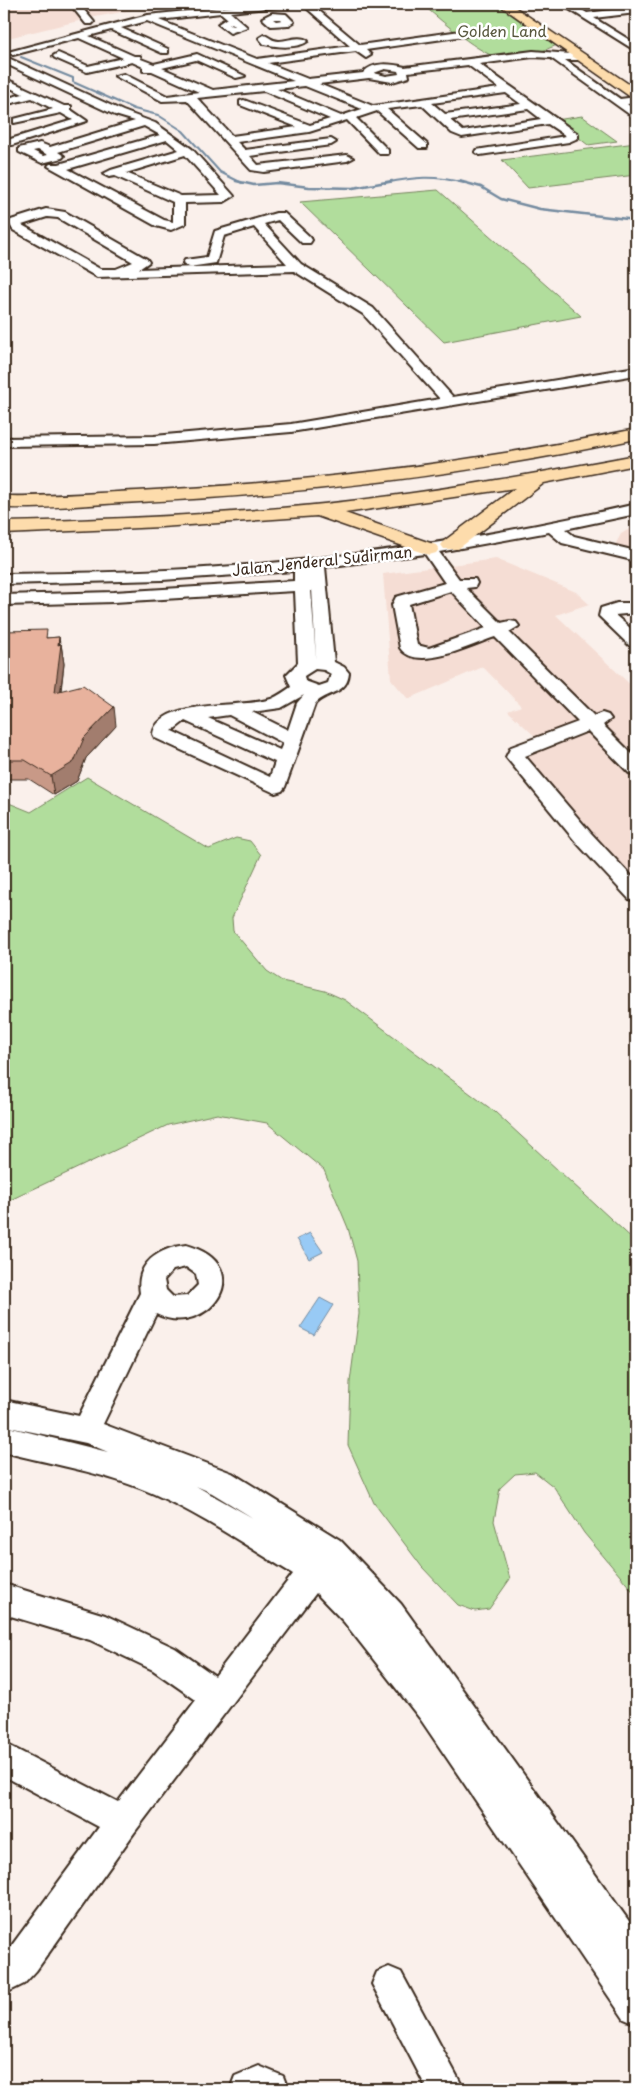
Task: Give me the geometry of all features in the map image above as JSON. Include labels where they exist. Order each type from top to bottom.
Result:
[{"type":"highway","points":[[503,4],[636,95]]},
{"type":"highway","points":[[6,502],[174,496],[369,479],[515,458],[636,434]]},
{"type":"highway","points":[[4,528],[188,521],[319,510],[539,479],[636,460]]},
{"type":"highway","points":[[451,545],[539,479]]},
{"type":"highway","points":[[59,526],[49,518],[47,510],[64,500]]},
{"type":"highway","points":[[4,528],[21,520],[28,513],[23,506],[6,502]]},
{"type":"highway","points":[[319,510],[429,549]]},
{"type":"street","points":[[74,4],[84,23],[197,4]]},
{"type":"street","points":[[13,52],[148,18],[277,4]]},
{"type":"street","points":[[306,4],[379,67]]},
{"type":"street","points":[[568,5],[586,4]]},
{"type":"street","points":[[568,5],[636,48]]},
{"type":"street","points":[[261,6],[272,16]]},
{"type":"street","points":[[223,10],[233,20]]},
{"type":"street","points":[[586,16],[636,10]]},
{"type":"street","points":[[148,18],[304,84],[376,108],[423,146]]},
{"type":"street","points":[[602,26],[619,24]]},
{"type":"street","points":[[48,43],[101,66],[165,51],[111,28]]},
{"type":"street","points":[[249,61],[359,49],[482,31]]},
{"type":"street","points":[[618,36],[636,34]]},
{"type":"street","points":[[79,35],[212,94]]},
{"type":"street","points":[[296,42],[307,55]]},
{"type":"street","points":[[533,54],[560,43]]},
{"type":"street","points":[[370,75],[369,71],[379,67],[429,71],[470,62],[533,54],[583,58]]},
{"type":"street","points":[[550,54],[636,116]]},
{"type":"street","points":[[4,59],[93,101],[134,116],[168,136],[188,151],[228,196],[224,199],[175,198],[115,172]]},
{"type":"street","points":[[146,100],[113,79],[184,59],[252,89]]},
{"type":"street","points":[[470,62],[574,137],[480,152]]},
{"type":"street","points":[[121,112],[146,100],[190,97],[370,75],[392,79],[405,74],[404,70]]},
{"type":"street","points":[[4,81],[62,109],[82,122],[6,142]]},
{"type":"street","points":[[446,86],[458,96]]},
{"type":"street","points":[[264,88],[346,118],[384,152]]},
{"type":"street","points":[[230,140],[311,128],[376,108],[509,90]]},
{"type":"street","points":[[231,92],[244,103],[269,134]]},
{"type":"street","points":[[4,102],[32,95]]},
{"type":"street","points":[[190,97],[252,166],[259,168],[347,158]]},
{"type":"street","points":[[618,102],[636,100]]},
{"type":"street","points":[[18,119],[93,101]]},
{"type":"street","points":[[424,101],[456,131],[466,134],[550,121]]},
{"type":"street","points":[[244,103],[311,128],[332,142],[358,169]]},
{"type":"street","points":[[442,118],[530,106]]},
{"type":"street","points":[[4,108],[41,134]]},
{"type":"street","points":[[6,142],[23,150],[40,146],[49,151],[145,122]]},
{"type":"street","points":[[146,163],[175,198],[179,224],[167,225],[56,167],[168,136]]},
{"type":"street","points":[[243,154],[332,142]]},
{"type":"street","points":[[84,182],[188,151]]},
{"type":"street","points":[[141,264],[144,260],[61,215],[46,213],[15,223],[18,227],[97,273],[297,266]]},
{"type":"street","points":[[118,273],[141,264],[205,262],[212,260],[219,234],[280,216],[306,240]]},
{"type":"street","points":[[256,223],[297,266],[368,311],[451,403]]},
{"type":"street","points":[[4,442],[154,440],[291,428],[636,371]]},
{"type":"street","name":"Jalan Jenderal Sudirman","points":[[4,579],[175,575],[319,564],[429,549],[552,527],[636,509]]},
{"type":"street","points":[[552,527],[568,540],[636,556]]},
{"type":"street","points":[[451,545],[462,584]]},
{"type":"street","points":[[429,549],[598,721],[636,769]]},
{"type":"street","points":[[302,564],[312,584]]},
{"type":"street","points":[[316,665],[312,584],[319,564]]},
{"type":"street","points":[[4,600],[114,597],[312,584]]},
{"type":"street","points":[[462,584],[402,601],[400,604],[409,648],[418,653],[431,653],[505,628]]},
{"type":"street","points":[[636,608],[617,608],[607,612],[607,616],[636,642]]},
{"type":"street","points":[[309,690],[275,787],[162,734],[163,729],[180,716],[275,704],[309,690],[330,689],[339,682],[340,673],[316,665],[297,671],[295,676],[297,684],[309,690]]},
{"type":"street","points":[[233,710],[293,740]]},
{"type":"street","points":[[186,715],[286,760]]},
{"type":"street","points":[[598,721],[636,748]]},
{"type":"street","points":[[598,721],[518,751],[515,757],[583,837],[636,894]]},
{"type":"street","points":[[86,1430],[153,1294]]},
{"type":"street","points":[[4,1413],[86,1430],[222,1483],[323,1560],[390,1615],[636,1960]]},
{"type":"street","points":[[4,1439],[117,1467],[163,1484],[323,1560],[355,1611],[432,1709],[636,2007]]},
{"type":"street","points":[[4,1977],[12,1972],[24,1959],[123,1822],[323,1560]]},
{"type":"street","points":[[4,1599],[94,1626],[164,1659],[218,1696]]},
{"type":"street","points":[[4,1759],[123,1822]]},
{"type":"street","points":[[4,1956],[21,1950],[35,1942]]},
{"type":"street","points":[[389,1984],[446,2089]]},
{"type":"street","points":[[248,2089],[259,2084],[270,2089]]},
{"type":"shaded area","points":[[4,4],[166,4],[95,17],[4,39]]},
{"type":"shaded area","points":[[636,525],[636,552],[614,547],[621,534]]},
{"type":"shaded area","points":[[496,559],[576,592],[589,604],[556,615],[636,690],[636,890],[508,752],[540,741],[508,711],[521,706],[483,667],[408,699],[391,679],[383,574]]},
{"type":"green space","name":"Golden Land","points":[[422,4],[510,4],[562,43],[525,56],[502,58],[494,56],[460,36]]},
{"type":"green space","points":[[582,116],[617,141],[588,145],[556,120]]},
{"type":"green space","points":[[636,143],[636,175],[528,188],[502,160]]},
{"type":"green space","points":[[438,190],[581,316],[444,342],[300,202]]},
{"type":"green space","points":[[87,777],[209,849],[236,838],[250,841],[261,855],[232,918],[233,931],[267,971],[282,981],[325,991],[345,1000],[495,1112],[636,1242],[636,1595],[584,1533],[554,1487],[535,1472],[515,1474],[500,1488],[494,1521],[510,1579],[489,1609],[475,1611],[458,1605],[422,1567],[374,1503],[348,1445],[350,1382],[359,1314],[357,1261],[348,1228],[324,1170],[267,1123],[217,1114],[168,1125],[4,1203],[4,801],[31,812]]},
{"type":"water","points":[[310,1233],[323,1252],[309,1259],[297,1239]]},
{"type":"water","points":[[320,1298],[333,1305],[314,1335],[300,1328]]},
{"type":"building","points":[[47,630],[46,638],[59,637],[58,645],[61,644],[55,692],[83,685],[114,707],[84,738],[74,762],[51,776],[25,760],[4,760],[4,631]]},
{"type":"waterway","points":[[21,57],[73,78],[73,82],[134,109],[158,115],[183,131],[220,172],[240,182]]},
{"type":"waterway","points":[[385,183],[424,178],[464,183]]},
{"type":"waterway","points":[[240,182],[254,185],[277,183],[309,187],[353,188],[392,181]]},
{"type":"waterway","points":[[459,181],[481,187],[501,199],[540,209],[636,220]]}]
